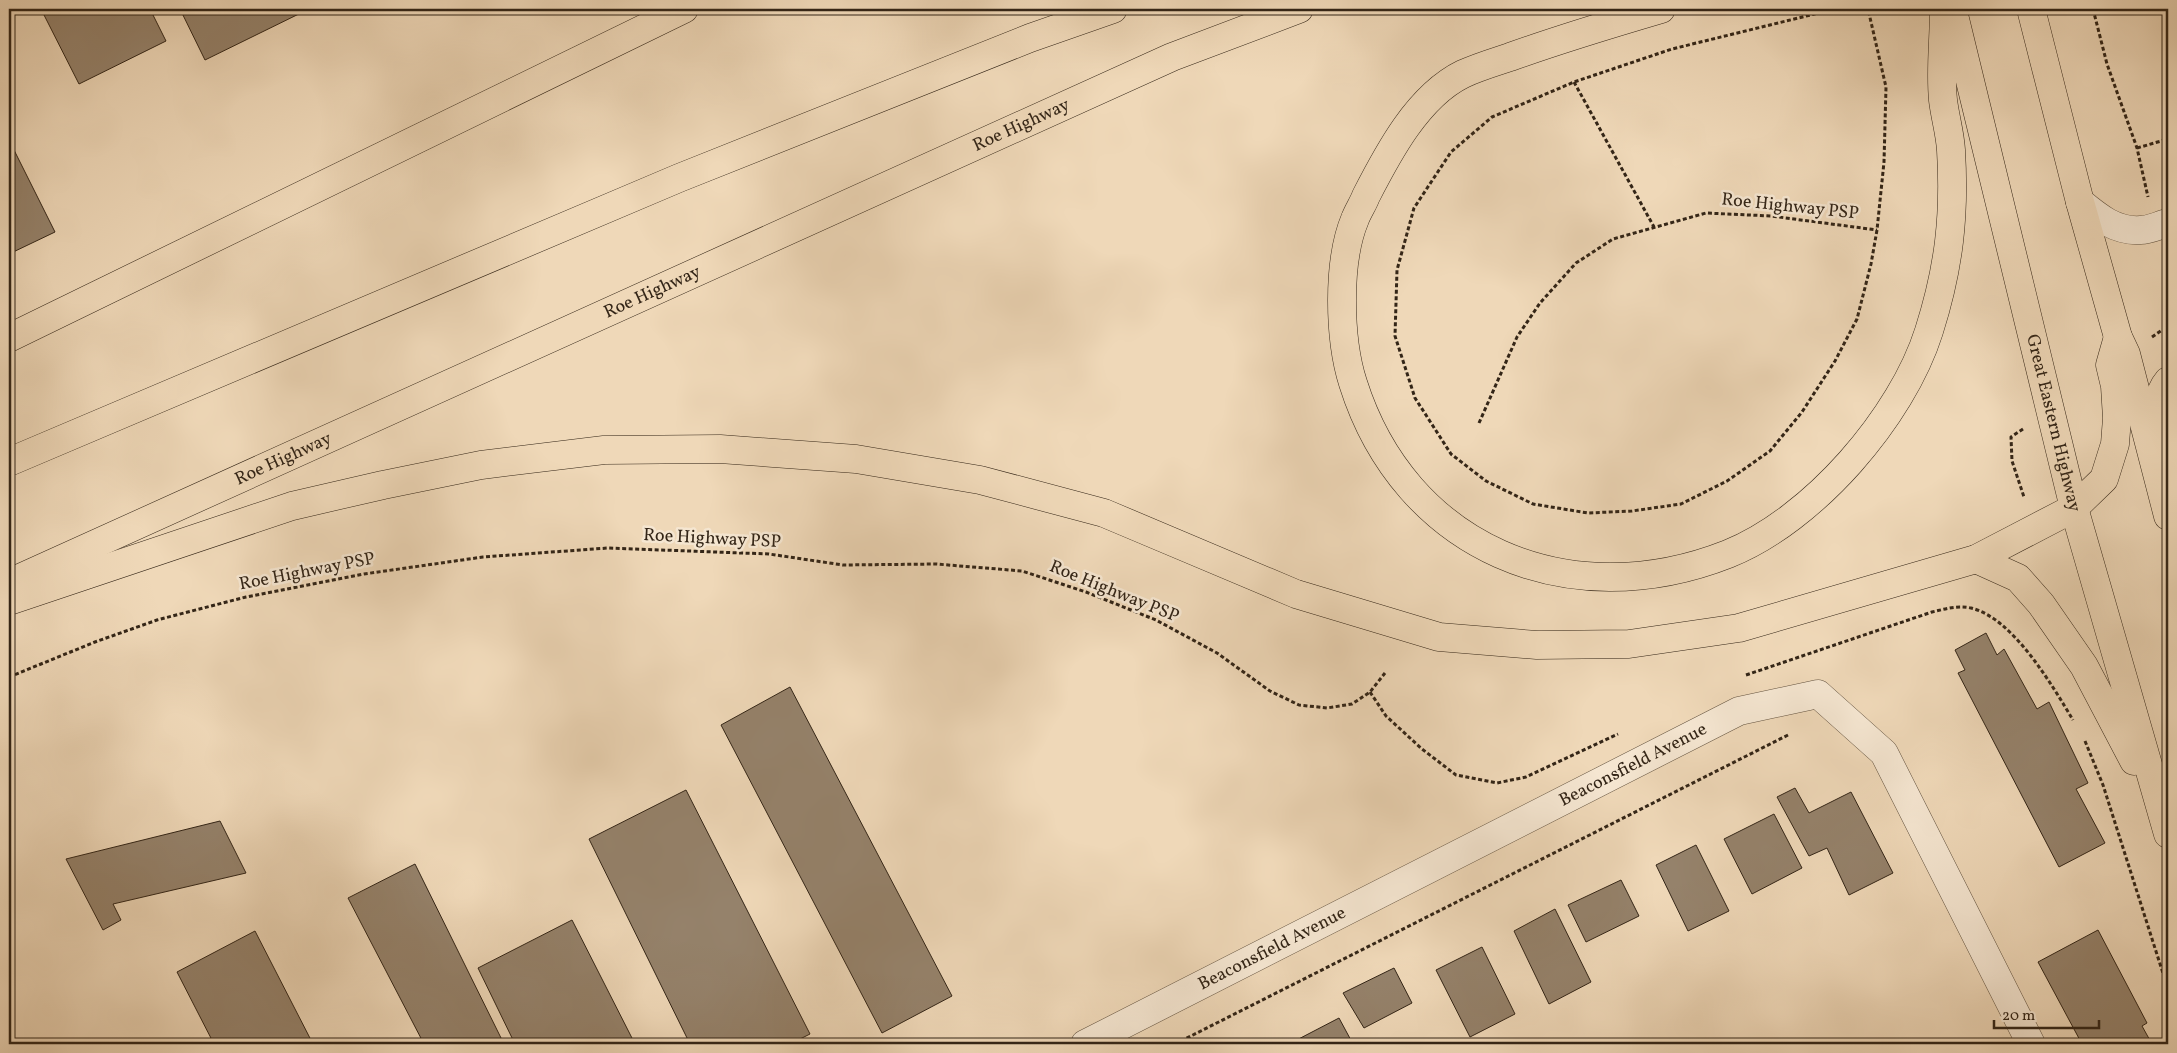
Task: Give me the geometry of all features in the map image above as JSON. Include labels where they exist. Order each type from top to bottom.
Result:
[{"type":"highway","points":[[9,338],[684,9]]},
{"type":"highway","points":[[9,462],[679,178],[1030,38],[1113,9]]},
{"type":"highway","name":"Roe Highway","points":[[9,583],[1172,57],[1299,9]]},
{"type":"highway","points":[[1661,9],[1538,47],[1461,75],[1426,102],[1390,150],[1354,222],[1344,270],[1342,318],[1346,363],[1361,408],[1380,448],[1400,476],[1425,505],[1455,529],[1482,546],[1514,559],[1582,577],[1659,572],[1729,553],[1757,538],[1817,497],[1876,430],[1899,395],[1912,374],[1929,334],[1950,250],[1953,203],[1950,145],[1943,99],[1944,9]]},
{"type":"highway","name":"Great Eastern Highway","points":[[1952,9],[2074,508],[2168,834]]},
{"type":"highway","points":[[2031,9],[2080,202],[2118,338],[2126,354],[2168,516]]},
{"type":"highway","points":[[9,601],[292,506],[481,464],[604,450],[720,449],[856,459],[980,480],[1104,513],[1296,594],[1439,637],[1528,644],[1629,644],[1739,628],[1976,559],[2074,508],[2104,479],[2115,444],[2116,402],[2110,365],[2118,338]]},
{"type":"highway","points":[[2153,459],[2157,411],[2164,386],[2168,381]]},
{"type":"highway","points":[[1976,559],[2018,578],[2041,604],[2084,666],[2132,755],[2168,849]]},
{"type":"street","points":[[2080,202],[2112,226],[2141,230],[2161,225]]},
{"type":"street","name":"Beaconsfield Avenue","points":[[1085,1044],[1739,712],[1818,694],[1884,753],[2031,1044]]},
{"type":"path","name":"Roe Highway PSP","points":[[1479,423],[1517,336],[1540,303],[1576,263],[1613,239],[1706,212],[1771,216],[1877,230],[1871,264],[1857,319],[1835,361],[1802,412],[1770,451],[1727,481],[1681,504],[1632,511],[1588,513],[1533,504],[1486,481],[1451,454],[1415,398],[1395,336],[1397,270],[1414,208],[1451,152],[1492,117],[1574,82],[1672,49],[1835,9]]},
{"type":"path","points":[[1868,9],[1886,87],[1884,162],[1877,230]]},
{"type":"path","points":[[2093,9],[2107,64],[2137,148],[2161,225],[2168,267]]},
{"type":"path","points":[[1574,82],[1654,227]]},
{"type":"path","points":[[2137,148],[2168,139]]},
{"type":"path","name":"Roe Highway PSP","points":[[9,676],[95,642],[158,620],[246,597],[364,574],[483,557],[608,548],[769,554],[844,565],[936,564],[1022,571],[1086,592],[1156,620],[1217,653],[1270,691],[1298,705],[1327,708],[1352,704],[1370,692],[1385,673]]},
{"type":"path","points":[[1175,1044],[1796,731]]},
{"type":"building","points":[[52,9],[150,9],[166,41],[79,84],[43,13]]},
{"type":"building","points":[[180,9],[309,9],[205,60]]},
{"type":"building","points":[[9,140],[55,232],[9,254]]},
{"type":"building","points":[[1986,633],[1997,655],[2004,649],[2037,709],[2049,702],[2088,783],[2076,789],[2105,843],[2059,867],[1958,673],[1965,670],[1955,650]]},
{"type":"building","points":[[790,687],[952,996],[882,1033],[721,725]]},
{"type":"building","points":[[1795,788],[1809,813],[1851,792],[1893,873],[1849,895],[1827,848],[1809,856],[1777,797]]},
{"type":"building","points":[[686,790],[810,1034],[790,1044],[690,1044],[589,839]]},
{"type":"building","points":[[1774,814],[1802,868],[1752,894],[1724,839]]},
{"type":"building","points":[[220,821],[246,873],[113,904],[121,920],[103,930],[66,859]]},
{"type":"building","points":[[1696,845],[1729,911],[1688,931],[1656,865]]},
{"type":"building","points":[[415,864],[504,1044],[424,1044],[348,898]]},
{"type":"building","points":[[1621,880],[1639,916],[1586,942],[1568,905]]},
{"type":"building","points":[[1555,909],[1591,982],[1549,1004],[1514,931]]},
{"type":"building","points":[[572,920],[635,1044],[515,1044],[478,968]]},
{"type":"building","points":[[2098,930],[2147,1023],[2142,1026],[2152,1044],[2082,1044],[2038,962]]},
{"type":"building","points":[[255,931],[313,1044],[214,1044],[177,972]]},
{"type":"building","points":[[1482,947],[1515,1014],[1470,1037],[1436,970]]},
{"type":"building","points":[[1394,968],[1412,1003],[1364,1028],[1343,993]]},
{"type":"building","points":[[1339,1018],[1353,1044],[1289,1044]]}]
